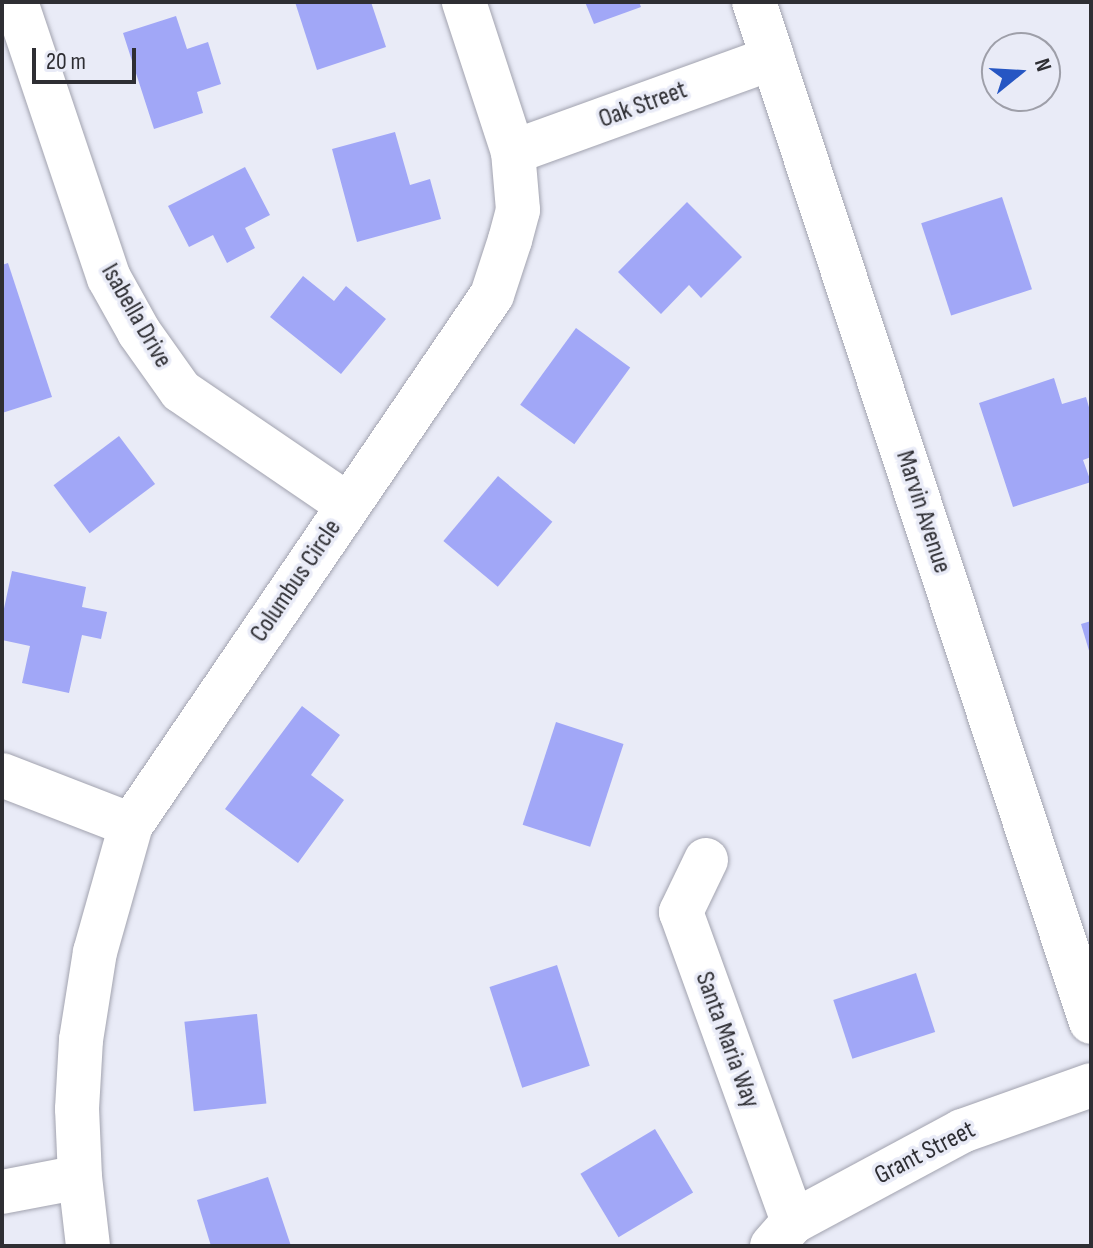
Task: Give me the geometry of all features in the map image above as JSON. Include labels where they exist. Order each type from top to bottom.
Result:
[{"type":"street","name":"Isabella Drive","points":[[16,2],[109,278],[139,332],[181,391],[348,505]]},
{"type":"street","name":"Columbus Circle","points":[[88,1246],[80,1177],[77,1109],[81,1040],[95,952],[131,825],[492,295],[518,210],[513,152],[464,2]]},
{"type":"street","name":"Marvin Avenue","points":[[754,2],[1091,1022]]},
{"type":"street","name":"Oak Street","points":[[513,152],[773,58]]},
{"type":"street","points":[[2,775],[131,825]]},
{"type":"street","name":"Santa Maria Way","points":[[706,860],[681,912],[788,1235]]},
{"type":"street","name":"Grant Street","points":[[788,1235],[962,1131],[1091,1085]]},
{"type":"street","points":[[2,1192],[80,1177]]},
{"type":"building","points":[[295,2],[371,2],[386,47],[317,70]]},
{"type":"building","points":[[585,2],[639,2],[641,7],[594,24]]},
{"type":"building","points":[[176,16],[187,49],[208,42],[221,84],[197,92],[203,113],[154,129],[123,33]]},
{"type":"building","points":[[395,132],[410,185],[430,179],[441,219],[357,242],[332,149]]},
{"type":"building","points":[[245,167],[270,215],[245,228],[255,248],[227,263],[213,235],[189,247],[168,206]]},
{"type":"building","points":[[1002,197],[1032,289],[951,316],[921,223]]},
{"type":"building","points":[[687,202],[742,257],[701,298],[689,285],[661,314],[618,272]]},
{"type":"building","points":[[8,263],[52,397],[2,413],[2,265]]},
{"type":"building","points":[[303,276],[334,301],[346,286],[386,319],[341,374],[270,317]]},
{"type":"building","points":[[576,328],[630,367],[574,444],[520,405]]},
{"type":"building","points":[[1054,378],[1062,404],[1086,397],[1091,414],[1091,457],[1083,460],[1091,482],[1013,507],[979,403]]},
{"type":"building","points":[[119,436],[155,484],[90,533],[54,485]]},
{"type":"building","points":[[498,476],[552,522],[498,587],[443,541]]},
{"type":"building","points":[[12,571],[86,587],[82,607],[107,612],[101,639],[82,635],[69,693],[22,683],[30,646],[2,640],[2,618]]},
{"type":"building","points":[[1091,621],[1091,654],[1090,654],[1081,624]]},
{"type":"building","points":[[302,706],[340,735],[311,775],[344,800],[298,863],[225,809]]},
{"type":"building","points":[[556,722],[624,744],[590,847],[523,825]]},
{"type":"building","points":[[557,965],[590,1066],[522,1088],[489,987]]},
{"type":"building","points":[[916,973],[935,1032],[852,1059],[833,1000]]},
{"type":"building","points":[[257,1014],[266,1104],[194,1111],[184,1022]]},
{"type":"building","points":[[655,1129],[693,1192],[619,1237],[580,1174]]},
{"type":"building","points":[[268,1177],[291,1246],[211,1246],[197,1200]]}]
